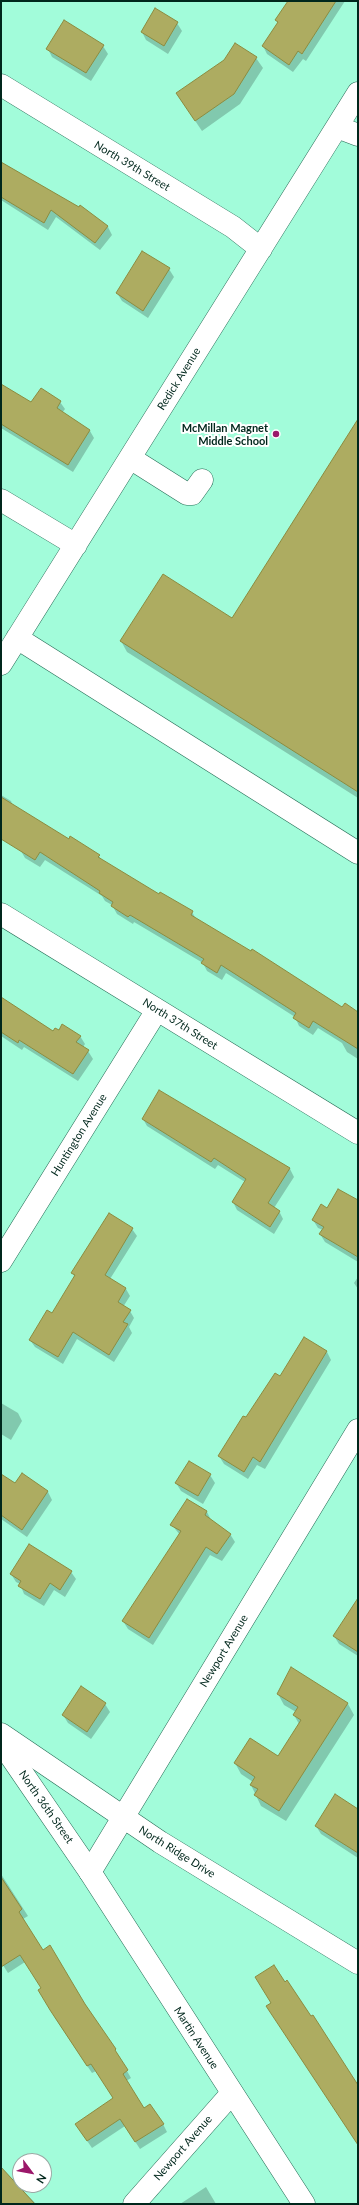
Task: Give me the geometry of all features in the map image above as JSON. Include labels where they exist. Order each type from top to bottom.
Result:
[{"type":"street","name":"North 39th Street","points":[[1,85],[233,228],[261,249]]},
{"type":"street","name":"Redick Avenue","points":[[1,664],[358,93]]},
{"type":"street","points":[[337,127],[358,135]]},
{"type":"street","points":[[130,458],[187,494],[192,494],[202,480]]},
{"type":"street","points":[[1,500],[76,545]]},
{"type":"street","points":[[17,638],[358,853]]},
{"type":"street","name":"North 37th Street","points":[[1,914],[358,1133]]},
{"type":"street","name":"Huntington Avenue","points":[[1,1261],[157,1010]]},
{"type":"street","name":"Newport Avenue","points":[[90,1872],[358,1430]]},
{"type":"street","name":"North Ridge Drive","points":[[1,1734],[123,1818],[358,1963]]},
{"type":"street","name":"North 36th Street","points":[[1,1742],[90,1872]]},
{"type":"street","name":"Martin Avenue","points":[[90,1872],[304,2204]]},
{"type":"street","name":"Newport Avenue","points":[[134,2204],[232,2093]]},
{"type":"building","points":[[288,1],[336,1],[302,54],[298,51],[289,65],[262,46],[278,22],[275,20]]},
{"type":"building","points":[[155,8],[178,22],[164,46],[141,32]]},
{"type":"building","points":[[64,20],[104,45],[86,73],[46,49]]},
{"type":"building","points":[[235,43],[257,57],[234,94],[195,121],[176,93],[224,60]]},
{"type":"building","points":[[1,162],[79,207],[80,205],[108,226],[95,243],[51,210],[44,223],[1,197]]},
{"type":"building","points":[[142,251],[170,268],[143,311],[116,293]]},
{"type":"building","points":[[1,384],[31,402],[41,388],[61,401],[57,408],[90,430],[68,465],[1,424]]},
{"type":"building","points":[[358,419],[358,792],[120,641],[163,574],[232,618]]},
{"type":"building","points":[[1,797],[69,839],[70,836],[100,855],[98,857],[159,894],[160,892],[193,911],[191,915],[251,951],[252,949],[342,1007],[345,1003],[358,1012],[358,1049],[313,1021],[309,1028],[293,1018],[296,1013],[221,965],[217,973],[201,963],[204,959],[130,915],[128,917],[111,906],[113,902],[99,893],[100,891],[40,852],[35,860],[1,839]]},
{"type":"building","points":[[1,997],[53,1031],[55,1028],[59,1030],[62,1024],[81,1036],[76,1042],[89,1050],[73,1074],[19,1040],[18,1043],[1,1032]]},
{"type":"building","points":[[159,1090],[290,1168],[268,1203],[280,1211],[270,1227],[232,1202],[246,1179],[214,1158],[211,1162],[142,1119]]},
{"type":"building","points":[[338,1189],[358,1200],[358,1257],[319,1234],[324,1227],[312,1220],[321,1204],[327,1208]]},
{"type":"building","points":[[109,1213],[133,1228],[105,1275],[126,1288],[118,1302],[131,1310],[123,1322],[128,1324],[109,1355],[73,1332],[58,1357],[29,1340],[47,1310],[52,1313],[75,1275],[71,1273]]},
{"type":"building","points":[[304,1337],[327,1351],[260,1462],[253,1457],[244,1472],[218,1456],[243,1416],[246,1417],[275,1373],[280,1376]]},
{"type":"building","points":[[189,1461],[211,1474],[198,1496],[175,1483]]},
{"type":"building","points":[[22,1473],[48,1491],[22,1530],[1,1515],[1,1474],[15,1483]]},
{"type":"building","points":[[187,1499],[207,1511],[205,1515],[231,1534],[217,1554],[206,1547],[149,1638],[122,1621],[181,1531],[170,1525]]},
{"type":"building","points":[[29,1544],[72,1571],[60,1590],[50,1583],[40,1599],[18,1586],[21,1581],[10,1574]]},
{"type":"building","points":[[358,1598],[358,1652],[333,1636]]},
{"type":"building","points":[[291,1667],[348,1703],[279,1811],[254,1795],[258,1789],[250,1785],[255,1777],[234,1763],[250,1738],[278,1756],[301,1720],[293,1715],[298,1707],[277,1694]]},
{"type":"building","points":[[81,1686],[106,1703],[87,1732],[62,1715]]},
{"type":"building","points":[[335,1794],[358,1809],[358,1853],[315,1826]]},
{"type":"building","points":[[1,1877],[22,1909],[19,1912],[43,1950],[50,1945],[85,2004],[116,2049],[115,2050],[128,2070],[123,2074],[144,2108],[150,2104],[164,2124],[135,2142],[120,2119],[87,2141],[75,2124],[113,2098],[91,2064],[87,2066],[50,2010],[38,1990],[41,1988],[20,1955],[1,1967]]},
{"type":"building","points":[[274,1965],[285,1982],[287,1980],[311,2016],[313,2015],[358,2085],[358,2145],[266,2006],[271,2003],[255,1977]]},
{"type":"building","points":[[1,2167],[12,2179],[12,2193],[25,2193],[35,2204],[1,2204]]},
{"type":"place","name":"McMillan Magnet Middle School","points":[[276,434]]}]
